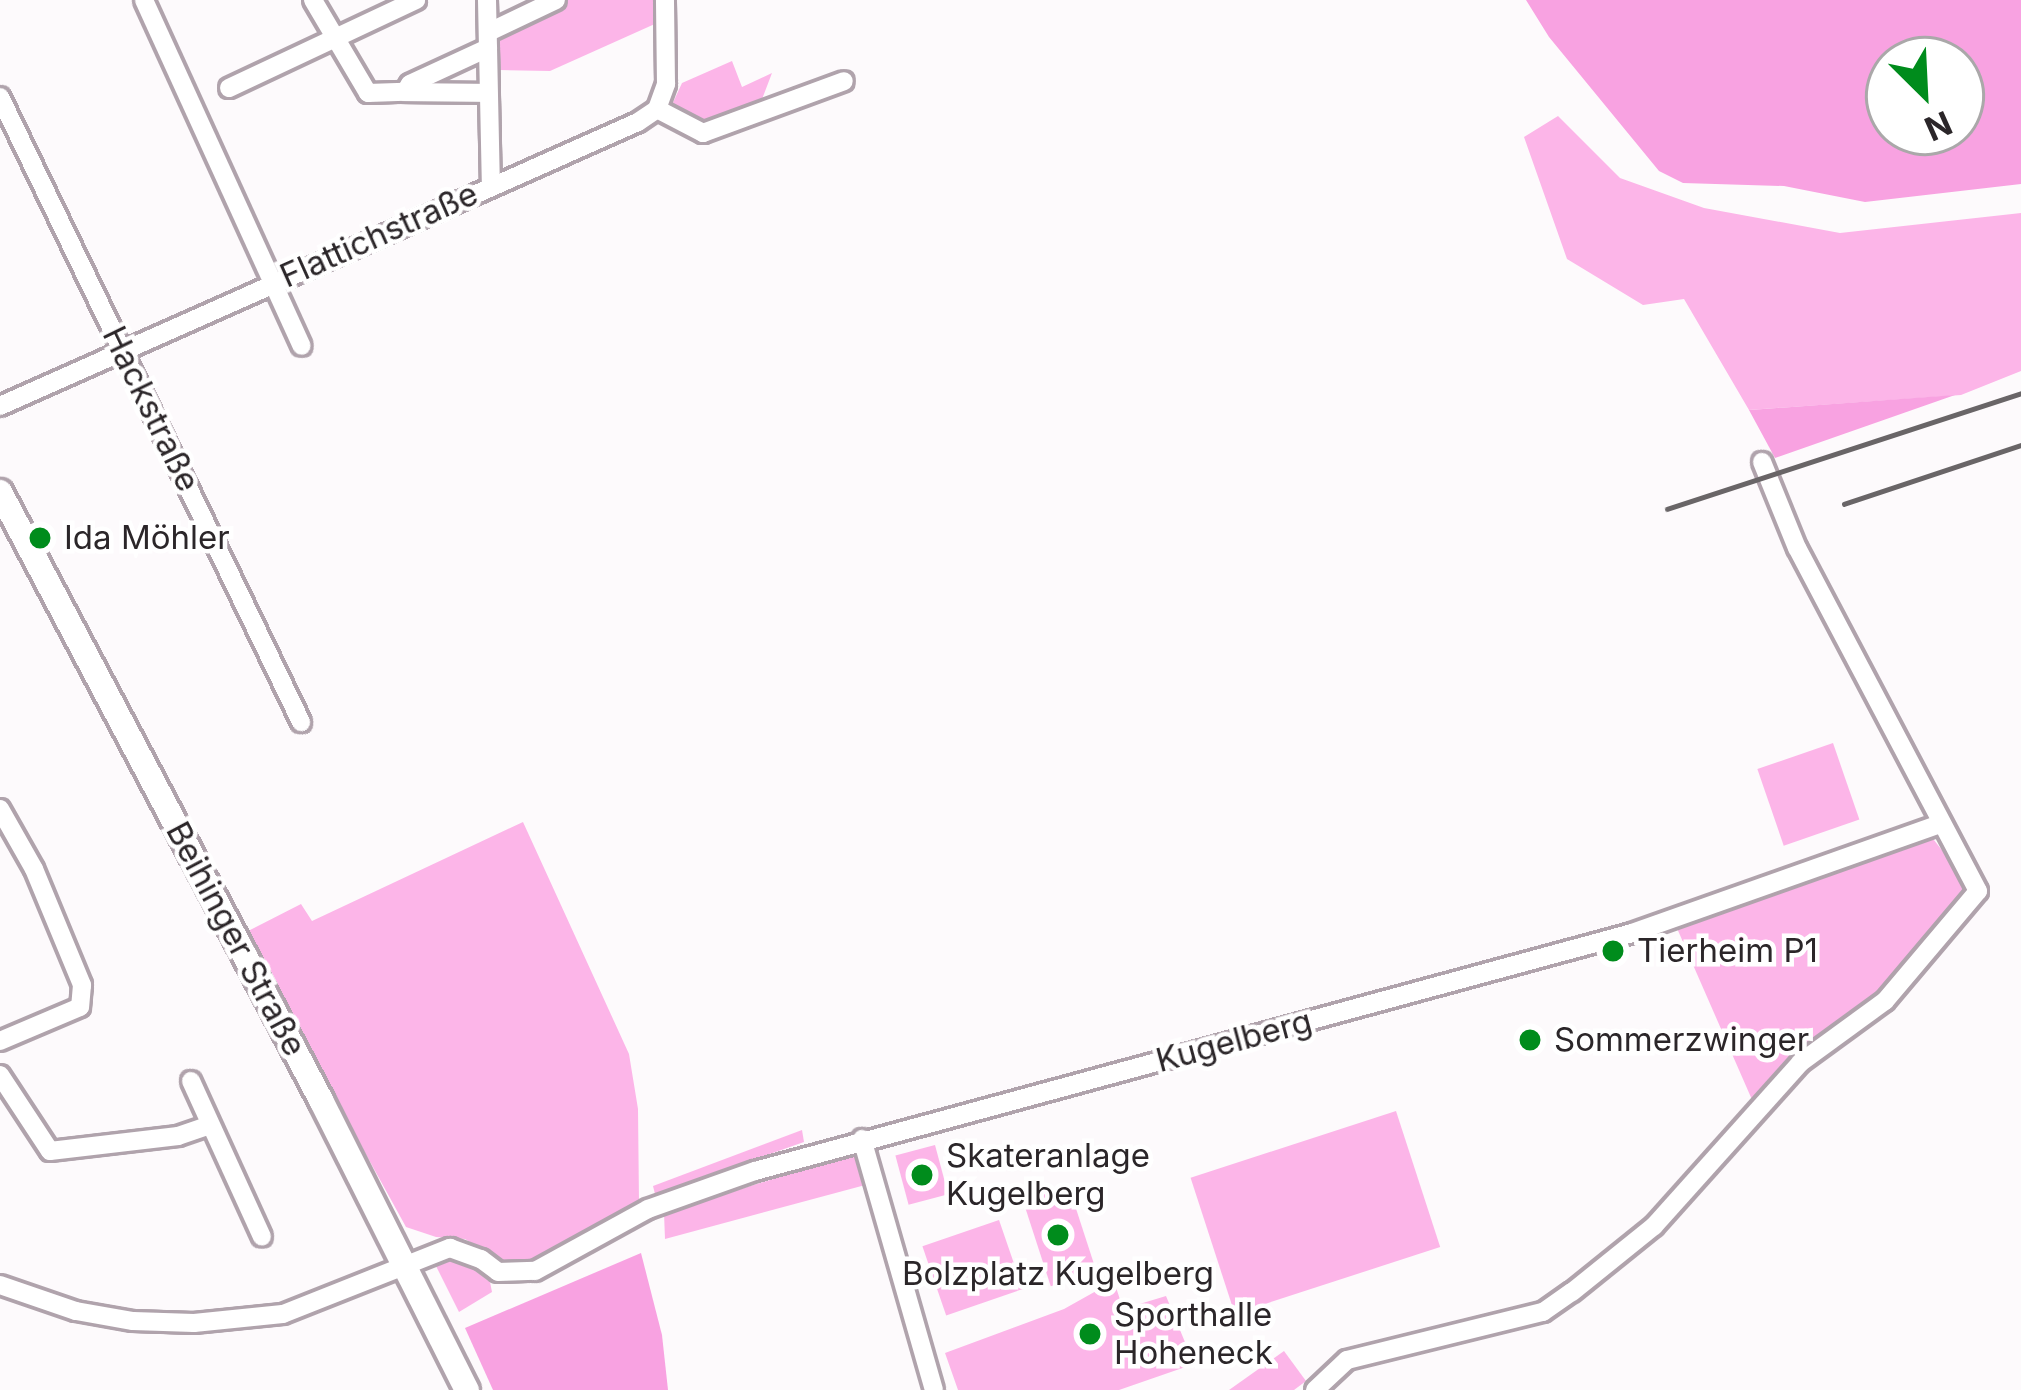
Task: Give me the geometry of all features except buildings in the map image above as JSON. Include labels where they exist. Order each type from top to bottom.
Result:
[{"type":"main road","name":"Beihinger Straße","points":[[0,492],[467,1390]]},
{"type":"street","points":[[144,0],[302,346]]},
{"type":"street","points":[[314,0],[361,88],[378,94],[488,94]]},
{"type":"street","points":[[230,88],[416,0]]},
{"type":"street","points":[[487,0],[491,184]]},
{"type":"street","points":[[405,92],[410,84],[556,0]]},
{"type":"street","points":[[665,0],[666,84],[657,109],[703,133],[844,81]]},
{"type":"street","name":"Hackstraße","points":[[0,97],[301,722]]},
{"type":"street","name":"Flattichstraße","points":[[0,406],[657,109]]},
{"type":"street","points":[[1315,1390],[1347,1360],[1543,1312],[1572,1292],[1654,1226],[1800,1063],[1886,1001],[1978,891],[1797,548],[1762,462]]},
{"type":"street","points":[[0,809],[34,869],[82,985],[80,1006],[0,1041]]},
{"type":"street","name":"Kugelberg","points":[[403,1263],[450,1248],[481,1258],[498,1272],[535,1270],[648,1209],[862,1138],[1632,933],[1939,824]]},
{"type":"street","points":[[0,1075],[50,1151],[178,1136],[210,1125]]},
{"type":"street","points":[[191,1081],[262,1237]]},
{"type":"street","points":[[862,1138],[934,1390]]},
{"type":"street","points":[[0,1286],[76,1311],[133,1321],[233,1322],[283,1314],[403,1263]]},
{"type":"shaded area","points":[[565,0],[656,0],[657,23],[550,71],[500,70],[498,33]]},
{"type":"shaded area","points":[[1526,0],[2021,0],[2021,184],[1865,202],[1784,186],[1683,183],[1659,171],[1549,37]]},
{"type":"shaded area","points":[[732,61],[742,87],[772,73],[759,107],[698,125],[670,109],[682,83]]},
{"type":"shaded area","points":[[1558,116],[1620,178],[1704,208],[1840,233],[2021,213],[2021,371],[1961,395],[1749,410],[1684,299],[1643,305],[1567,259],[1524,137]]},
{"type":"shaded area","points":[[1955,395],[1775,458],[1749,410],[1750,410]]},
{"type":"shaded area","points":[[1833,743],[1859,820],[1784,846],[1757,769]]},
{"type":"shaded area","points":[[523,822],[629,1054],[638,1109],[639,1202],[534,1261],[506,1264],[465,1239],[436,1237],[406,1227],[244,933],[301,904],[312,921]]},
{"type":"shaded area","points":[[1930,835],[1971,887],[1899,976],[1866,1008],[1813,1040],[1753,1102],[1676,926]]},
{"type":"shaded area","points":[[1396,1111],[1440,1247],[1235,1314],[1191,1178]]},
{"type":"shaded area","points":[[802,1130],[804,1142],[655,1194],[653,1186]]},
{"type":"shaded area","name":"Skateranlage Kugelberg","points":[[935,1145],[948,1194],[909,1205],[895,1156]]},
{"type":"shaded area","points":[[856,1153],[869,1184],[665,1239],[664,1213]]},
{"type":"shaded area","points":[[1068,1184],[1096,1271],[1051,1286],[1022,1199]]},
{"type":"shaded area","points":[[999,1220],[1023,1289],[946,1315],[922,1246]]},
{"type":"shaded area","points":[[641,1253],[662,1335],[668,1390],[493,1390],[465,1328]]},
{"type":"shaded area","points":[[456,1256],[490,1282],[492,1292],[459,1312],[434,1262]]},
{"type":"shaded area","name":"Sporthalle Hoheneck","points":[[1114,1281],[1123,1309],[1166,1296],[1194,1364],[1119,1390],[958,1390],[945,1353],[1064,1309]]},
{"type":"shaded area","points":[[1284,1351],[1306,1381],[1294,1390],[1229,1390]]},
{"type":"railway","points":[[1667,509],[2021,393]]},
{"type":"railway","points":[[1844,504],[2021,445]]},
{"type":"place","name":"Ida Möhler","points":[[40,538]]},
{"type":"place","name":"Tierheim P1","points":[[1613,951]]},
{"type":"place","name":"Sommerzwinger","points":[[1530,1040]]},
{"type":"place","name":"Skateranlage Kugelberg","points":[[922,1175]]},
{"type":"place","name":"Bolzplatz Kugelberg","points":[[1058,1235]]},
{"type":"place","name":"Sporthalle Hoheneck","points":[[1090,1334]]}]
